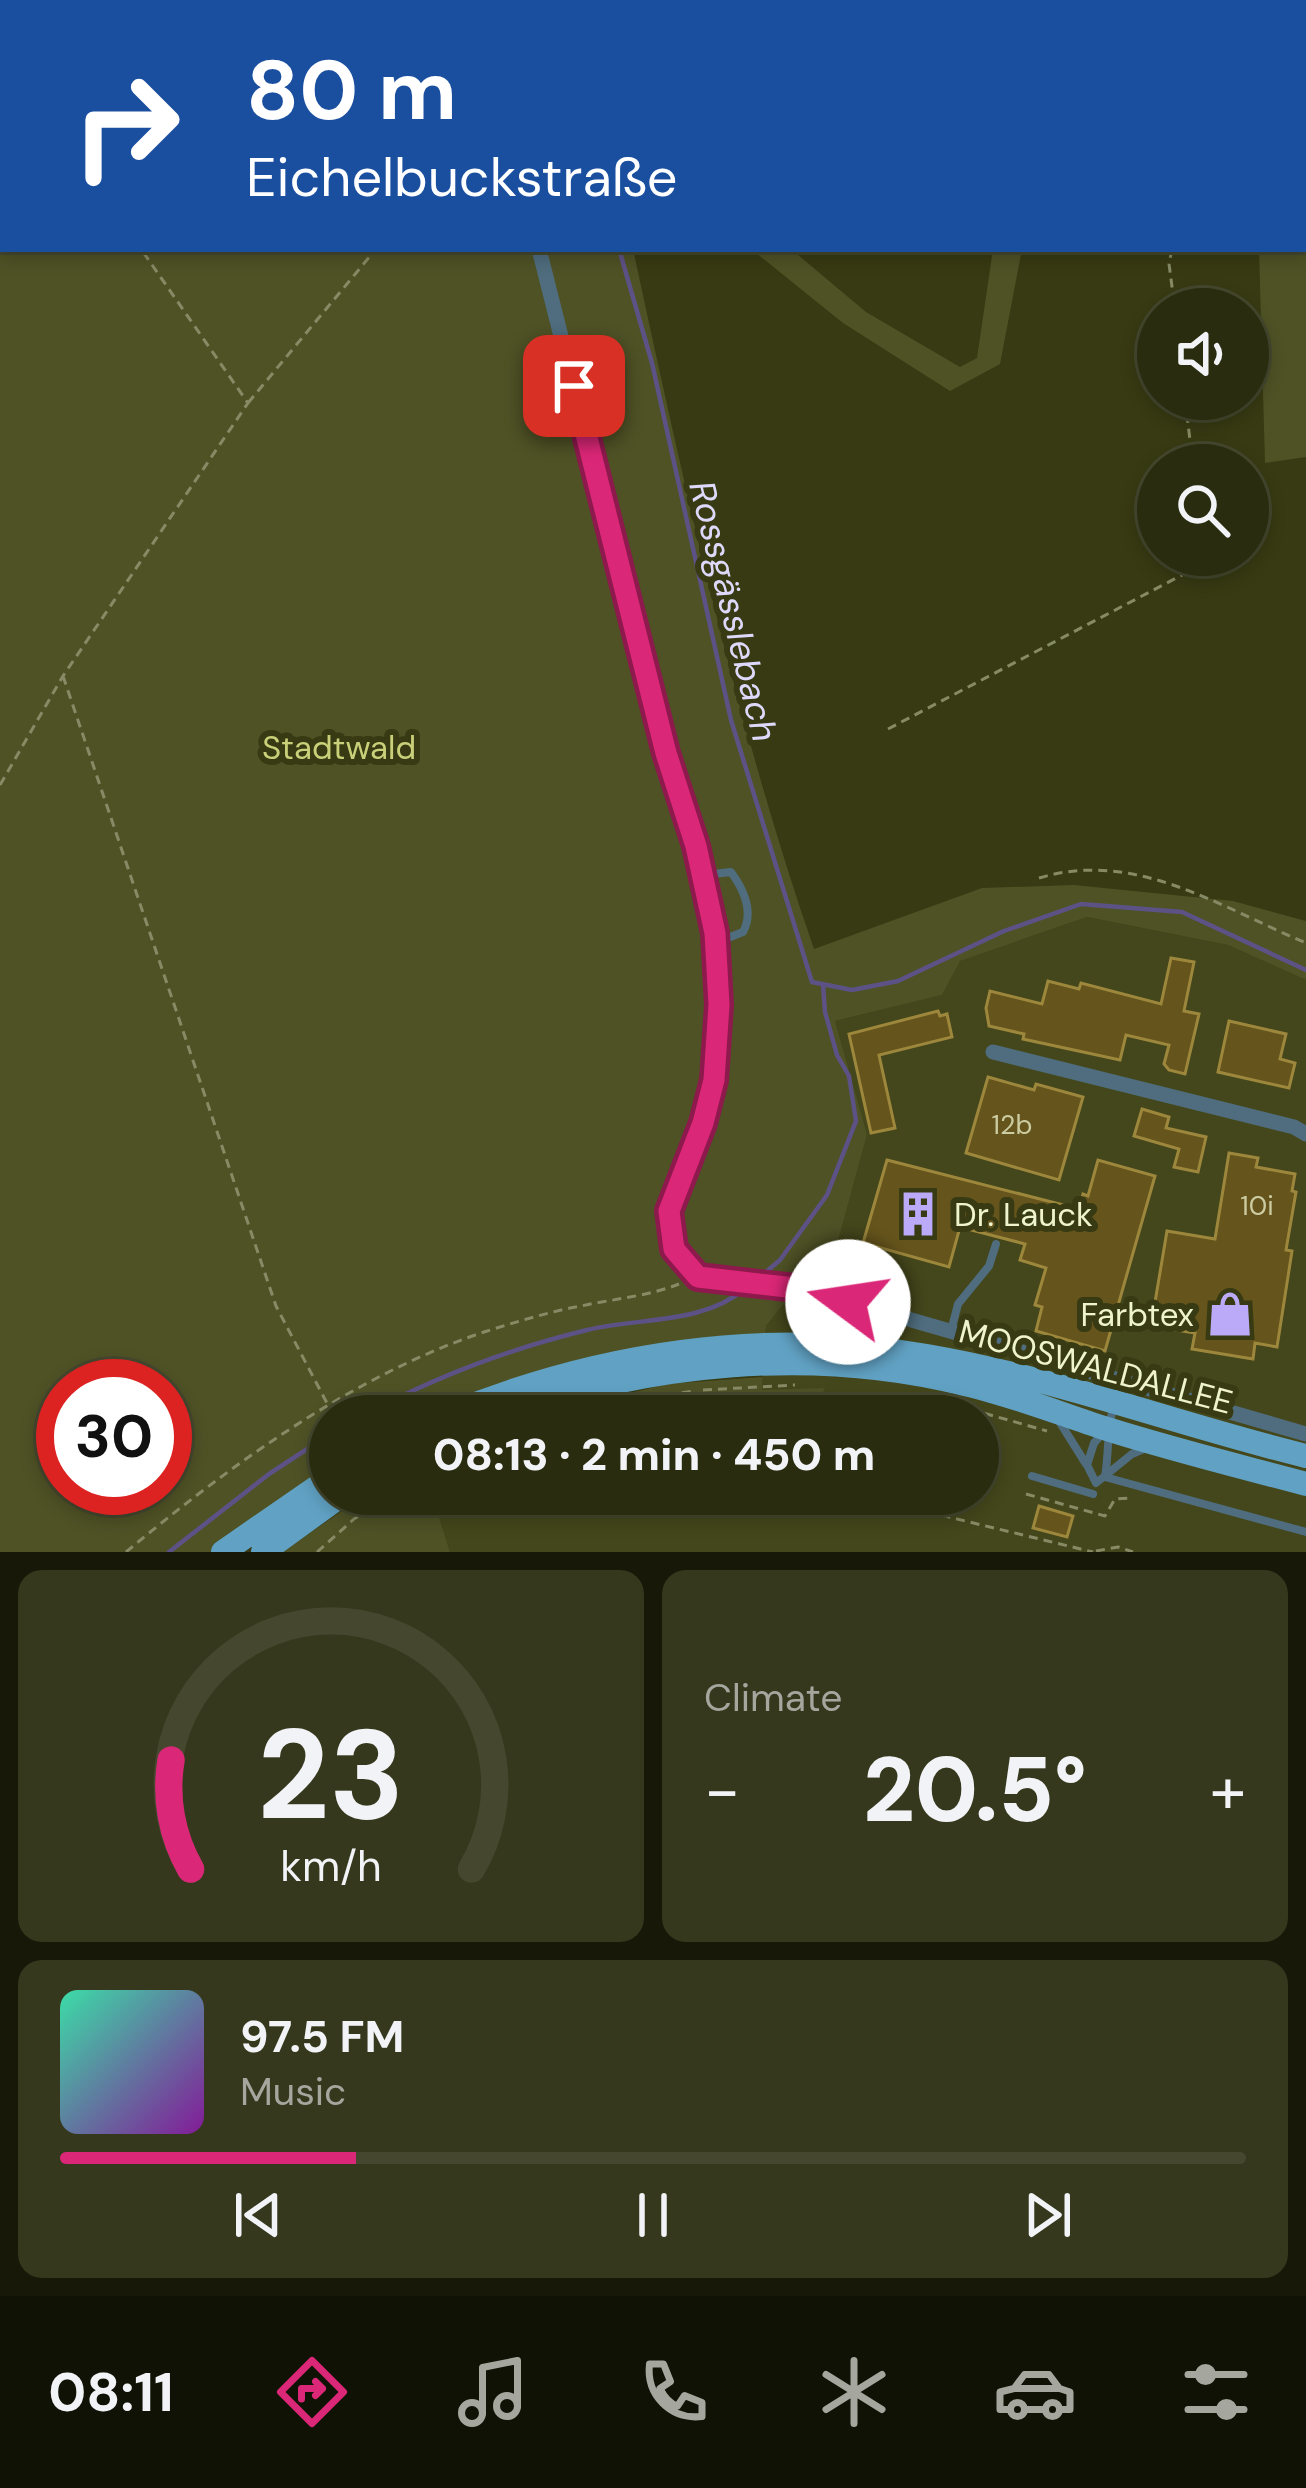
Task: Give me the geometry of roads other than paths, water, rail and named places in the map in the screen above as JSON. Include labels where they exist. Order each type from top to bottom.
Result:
[{"type":"main road","name":"MOOSWALDALLEE","points":[[504,1395],[621,1360],[694,1349],[803,1344],[928,1356],[1306,1456]]},
{"type":"main road","name":"MOOSWALDALLEE","points":[[571,1395],[686,1370],[778,1364],[869,1368],[932,1377],[997,1395]]},
{"type":"main road","name":"MOOSWALDALLEE","points":[[999,1395],[1306,1484]]},
{"type":"main road","points":[[223,1552],[309,1493]]},
{"type":"main road","points":[[262,1552],[314,1515]]},
{"type":"street","points":[[540,252],[660,730],[703,875],[716,943]]},
{"type":"street","name":"MOOSWALDALLEE","points":[[716,943],[719,1005],[714,1080],[669,1211],[674,1249],[698,1277],[804,1289],[1306,1434]]},
{"type":"street","points":[[993,1052],[1294,1127],[1306,1134]]},
{"type":"lane","points":[[703,875],[731,872],[748,907],[749,921],[743,932],[716,943]]},
{"type":"lane","points":[[951,1333],[958,1304],[989,1266],[996,1244]]},
{"type":"lane","points":[[1105,1477],[1107,1429],[1114,1402]]},
{"type":"lane","points":[[1052,1410],[1096,1483],[1132,1454],[1157,1443]]},
{"type":"lane","points":[[1087,1465],[1094,1443],[1107,1429]]},
{"type":"lane","points":[[1032,1476],[1093,1494]]},
{"type":"lane","points":[[1105,1477],[1306,1532]]},
{"type":"waterway","name":"Rossgässlebach","points":[[620,252],[652,363],[731,720],[812,982],[852,990],[898,981],[1004,931],[1081,904],[1182,912],[1306,970]]},
{"type":"waterway","name":"Rossgässlebach","points":[[760,1277],[780,1260],[827,1195],[856,1121],[849,1076],[837,1055],[825,1012],[823,984]]},
{"type":"waterway","name":"Rossgässlebach","points":[[405,1395],[529,1346],[587,1330],[691,1314],[746,1288]]},
{"type":"waterway","name":"Rossgässlebach","points":[[169,1552],[309,1448]]},
{"type":"place","name":"Dr. Lauck","points":[[918,1214]]},
{"type":"place","name":"Farbtex","points":[[1230,1314]]},
{"type":"park label","name":"Stadtwald","points":[[339,747]]}]
